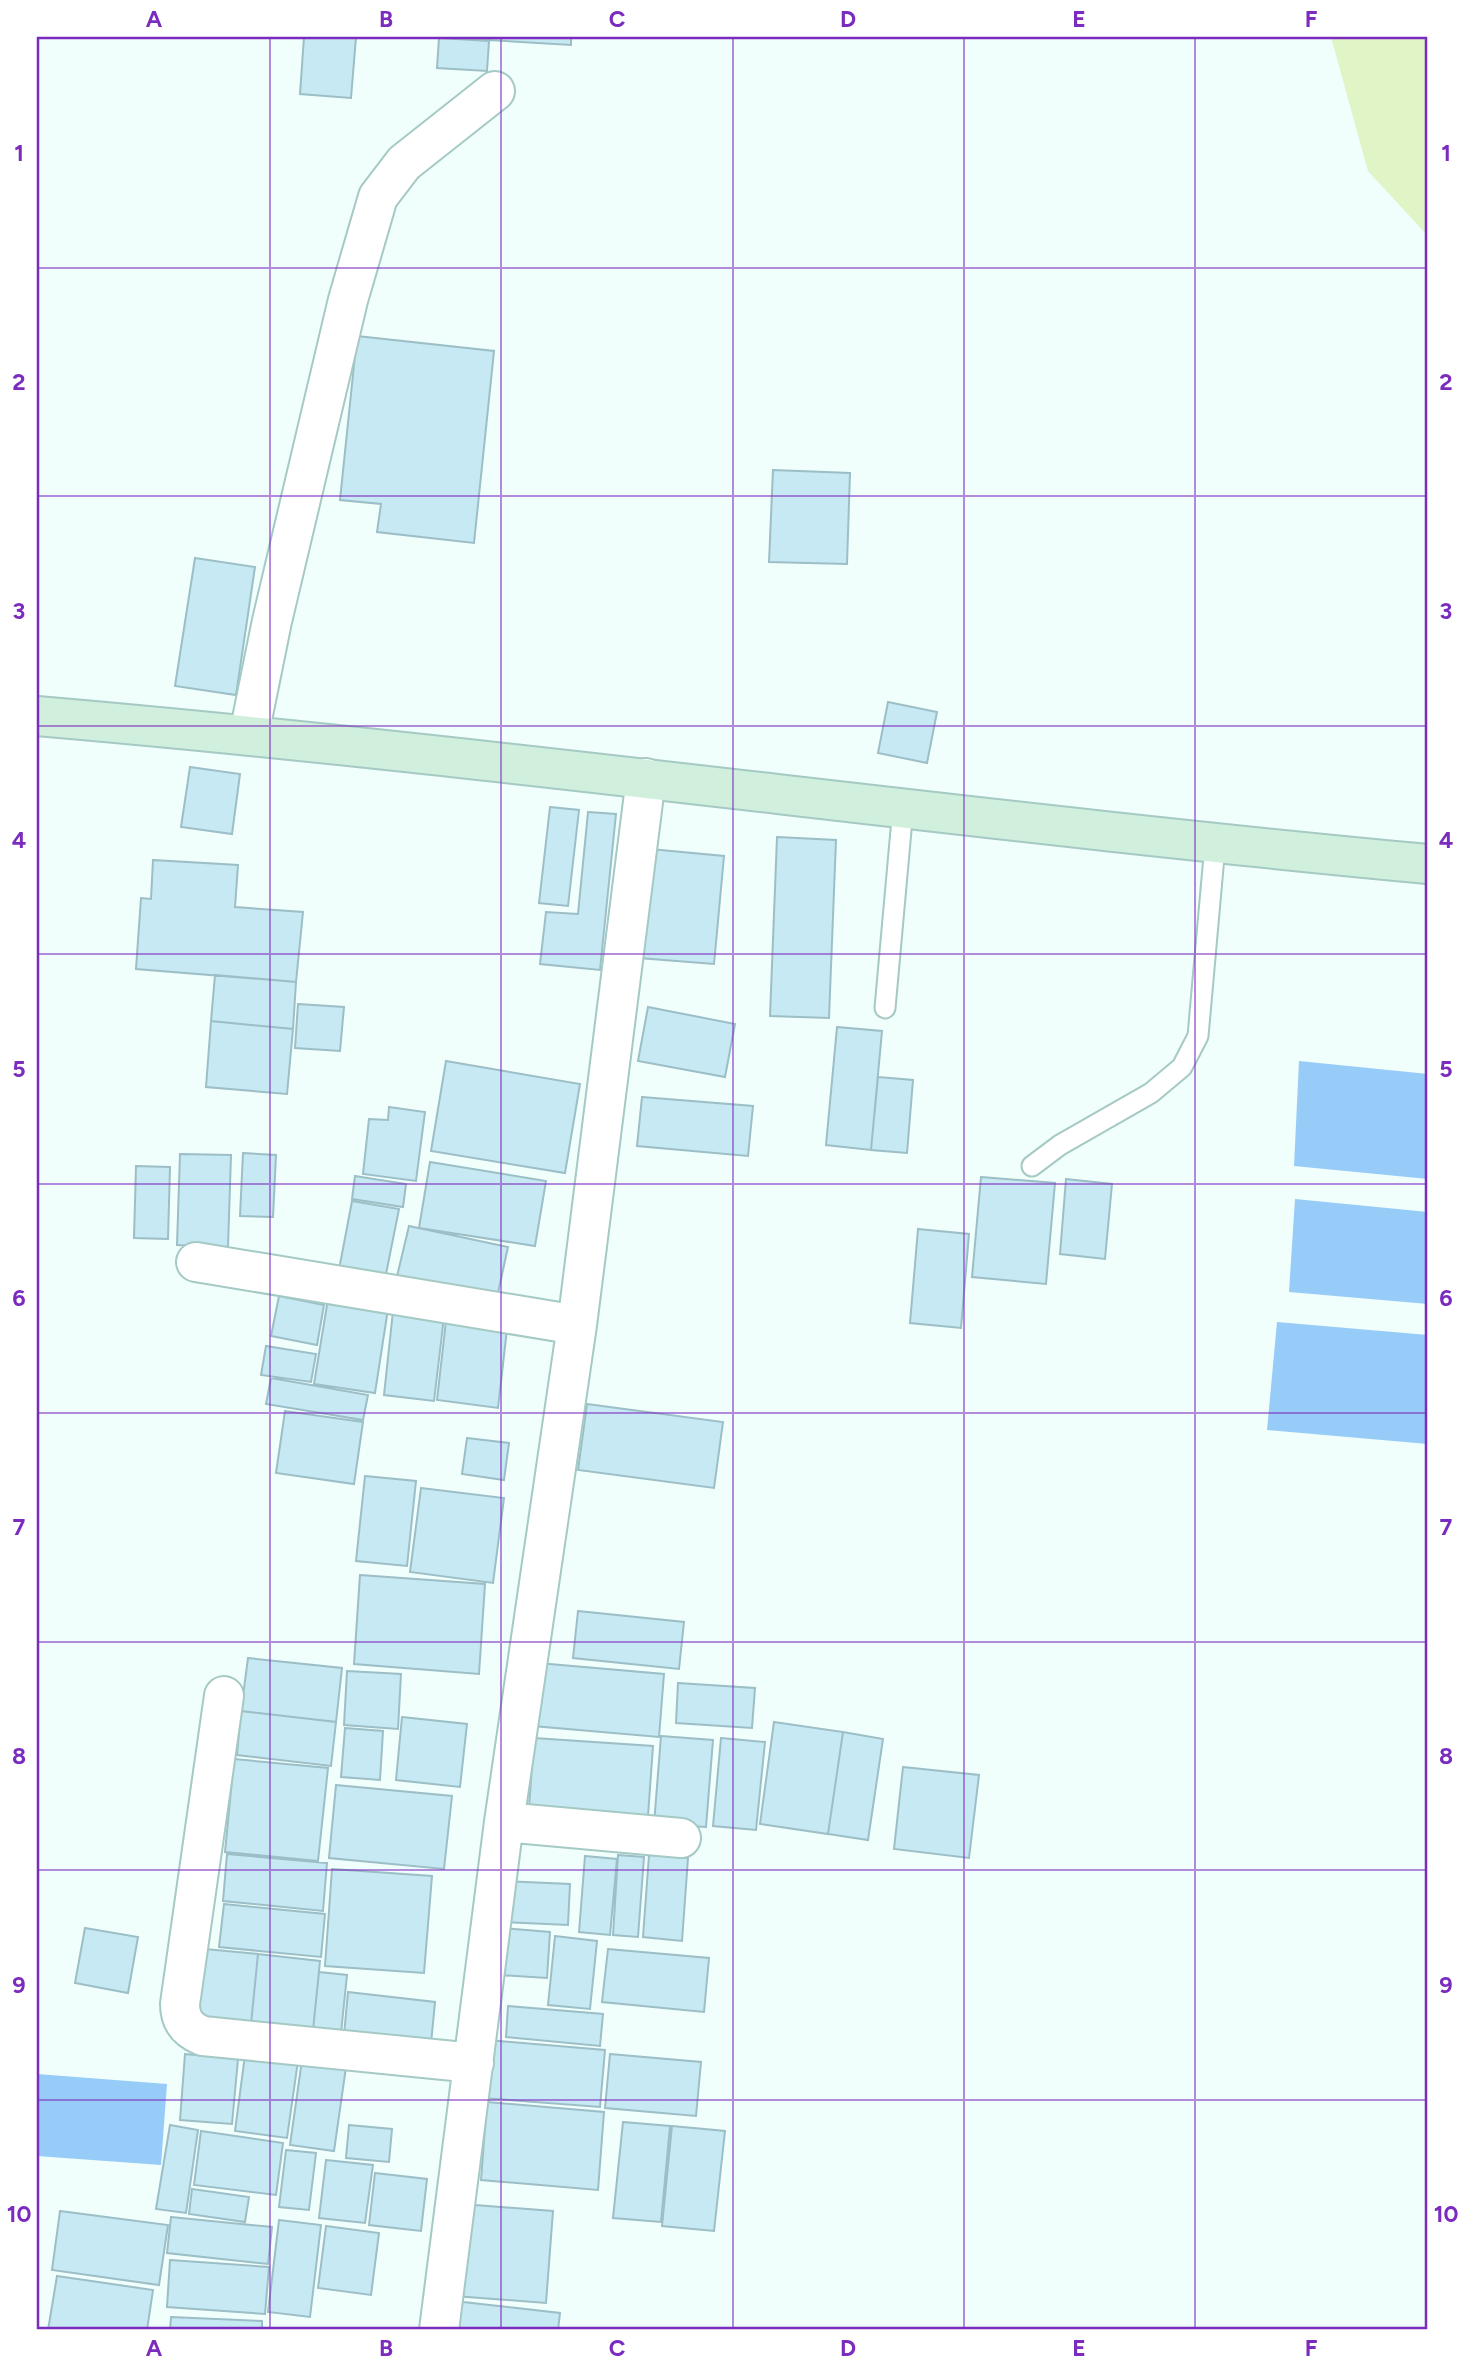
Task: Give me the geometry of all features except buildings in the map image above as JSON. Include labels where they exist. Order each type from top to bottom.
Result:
[{"type":"street","points":[[249,734],[272,621],[348,300],[378,197],[404,163],[495,91]]},
{"type":"street","points":[[37,716],[249,734],[1215,845],[1428,864]]},
{"type":"street","points":[[439,2330],[504,1822],[578,1325],[646,778]]},
{"type":"street","points":[[196,1262],[578,1325]]},
{"type":"street","points":[[223,1696],[180,2004],[183,2021],[192,2031],[203,2036],[474,2063]]},
{"type":"street","points":[[504,1822],[681,1839]]},
{"type":"lane","points":[[885,1008],[903,808]]},
{"type":"lane","points":[[1032,1166],[1060,1145],[1151,1093],[1182,1067],[1198,1036],[1215,845]]},
{"type":"green space","points":[[1331,37],[1428,37],[1428,236],[1368,171]]},
{"type":"water","points":[[1299,1061],[1428,1074],[1428,1179],[1294,1166]]},
{"type":"water","points":[[1295,1199],[1428,1212],[1428,1304],[1289,1292]]},
{"type":"water","points":[[1277,1322],[1428,1335],[1428,1444],[1267,1430]]},
{"type":"water","points":[[37,2074],[167,2084],[161,2165],[37,2156]]}]
